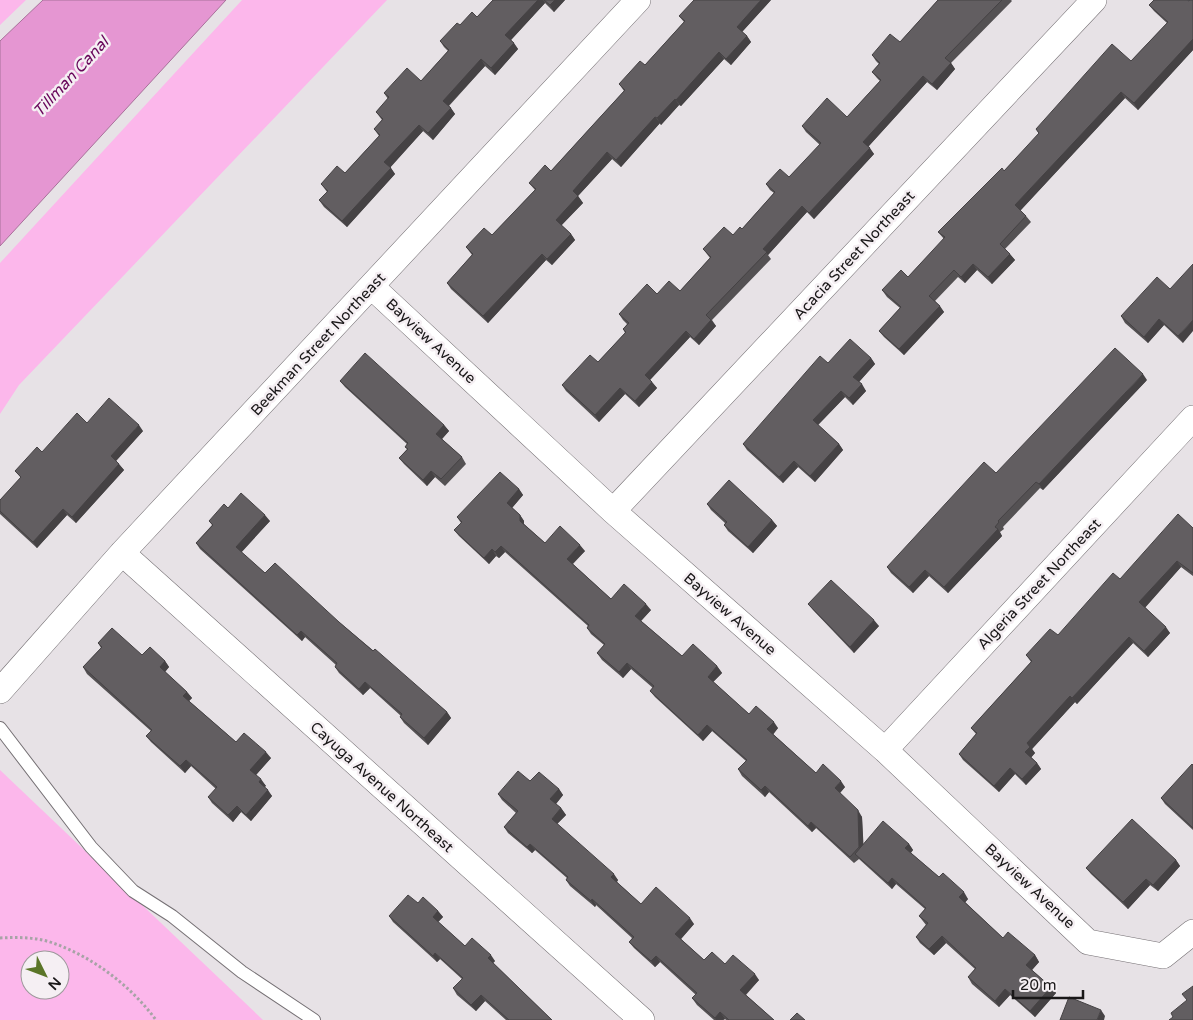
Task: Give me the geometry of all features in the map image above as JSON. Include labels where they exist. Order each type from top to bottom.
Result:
[{"type":"street","name":"Beekman Street Northeast","points":[[0,691],[122,553],[638,0]]},
{"type":"street","name":"Acacia Street Northeast","points":[[613,511],[1094,0]]},
{"type":"street","name":"Bayview Avenue","points":[[372,287],[613,511],[885,750],[1088,942],[1163,956],[1193,932]]},
{"type":"street","name":"Algeria Street Northeast","points":[[885,750],[1193,418]]},
{"type":"street","name":"Cayuga Avenue Northeast","points":[[122,553],[642,1020]]},
{"type":"lane","points":[[0,728],[92,846],[133,891],[172,916],[242,972],[314,1020]]},
{"type":"path","points":[[0,938],[26,937],[53,943],[104,969],[146,1007],[156,1020]]},
{"type":"shaded area","points":[[0,0],[26,0],[0,25]]},
{"type":"shaded area","points":[[242,0],[387,0],[19,385],[0,414],[0,263]]},
{"type":"shaded area","points":[[0,770],[263,1020],[0,1020]]},
{"type":"water","name":"Tillman Canal","points":[[43,0],[226,0],[0,246],[0,41]]},
{"type":"building","points":[[493,0],[538,0],[505,35],[514,43],[491,68],[481,59],[443,101],[451,108],[428,133],[419,125],[384,162],[391,168],[342,221],[319,200],[328,191],[321,184],[337,166],[345,173],[380,135],[374,129],[383,119],[376,112],[389,97],[384,93],[407,68],[421,81],[449,50],[440,41],[457,23],[460,25],[472,12],[477,17]]},
{"type":"building","points":[[544,0],[555,0],[550,5]]},
{"type":"building","points":[[694,0],[761,0],[737,27],[747,36],[726,59],[719,52],[676,100],[657,118],[655,117],[616,160],[607,152],[573,191],[578,196],[556,220],[571,234],[547,259],[542,254],[483,316],[447,283],[473,254],[466,247],[484,228],[492,235],[536,189],[529,183],[545,165],[551,171],[625,90],[619,84],[640,61],[645,65],[685,21],[679,16]]},
{"type":"building","points":[[938,0],[1002,0],[945,58],[951,63],[932,84],[923,76],[863,142],[870,148],[809,213],[802,206],[763,249],[767,252],[706,315],[711,320],[694,339],[686,331],[645,375],[652,382],[635,401],[620,388],[595,415],[562,385],[590,355],[598,362],[626,332],[623,329],[629,323],[619,314],[647,284],[657,294],[669,281],[680,291],[711,257],[703,249],[724,227],[733,235],[740,227],[742,229],[775,192],[766,184],[780,169],[789,177],[821,143],[802,126],[827,98],[847,117],[881,80],[872,72],[880,63],[872,55],[890,34],[900,42]]},
{"type":"building","points":[[1154,0],[1193,0],[1193,39],[1134,103],[1121,92],[1015,205],[1026,216],[1000,244],[1010,254],[988,277],[973,264],[961,277],[954,270],[929,296],[940,306],[899,349],[879,331],[901,307],[882,290],[901,270],[908,277],[945,237],[938,232],[1002,168],[1004,171],[1039,133],[1036,129],[1112,44],[1131,61],[1168,22],[1149,5]]},
{"type":"building","points":[[1193,264],[1193,320],[1178,336],[1159,319],[1144,337],[1121,316],[1157,277],[1170,289]]},
{"type":"building","points":[[850,339],[871,358],[853,377],[862,384],[849,398],[841,391],[813,420],[839,444],[810,476],[794,461],[779,477],[743,444],[820,356],[828,363]]},
{"type":"building","points":[[1115,348],[1143,374],[1039,484],[1036,482],[998,521],[995,527],[998,529],[944,587],[925,570],[909,587],[887,567],[984,462],[996,473]]},
{"type":"building","points":[[365,353],[444,425],[436,434],[462,457],[441,479],[431,471],[423,480],[399,458],[408,449],[405,447],[408,443],[340,381]]},
{"type":"building","points":[[109,398],[139,425],[111,456],[119,464],[72,517],[63,509],[33,542],[0,511],[0,500],[21,477],[15,471],[37,447],[42,452],[77,413],[87,423]]},
{"type":"building","points":[[500,472],[519,489],[507,503],[520,515],[520,521],[545,543],[560,526],[580,545],[567,559],[611,599],[624,584],[646,604],[635,616],[682,656],[693,644],[717,666],[708,677],[749,714],[756,706],[774,722],[767,729],[816,773],[823,764],[841,781],[835,788],[858,810],[859,847],[850,857],[811,822],[808,826],[765,786],[761,790],[738,769],[747,760],[707,725],[698,735],[650,691],[654,686],[627,663],[619,672],[597,653],[605,644],[587,628],[589,625],[501,546],[495,552],[492,549],[484,558],[454,530],[462,522],[457,517]]},
{"type":"building","points":[[729,480],[772,520],[748,547],[724,525],[727,522],[707,504]]},
{"type":"building","points":[[241,493],[265,515],[236,547],[265,573],[275,563],[339,622],[373,651],[375,649],[447,712],[424,738],[400,717],[402,714],[365,682],[359,689],[335,667],[337,663],[301,631],[297,635],[196,543],[213,525],[209,521],[224,504],[228,508]]},
{"type":"building","points":[[1178,514],[1193,528],[1193,573],[1177,561],[1139,602],[1166,627],[1144,651],[1129,637],[1072,698],[1070,696],[1027,743],[1030,747],[1025,752],[1037,763],[1022,779],[1010,768],[994,786],[959,754],[977,733],[971,728],[1032,661],[1026,655],[1050,629],[1058,635],[1113,573],[1120,579]]},
{"type":"building","points":[[831,580],[874,620],[850,647],[808,604]]},
{"type":"building","points":[[112,628],[142,655],[150,647],[165,661],[160,667],[187,692],[183,696],[236,742],[244,733],[266,752],[250,770],[261,779],[259,782],[268,790],[246,815],[237,806],[228,815],[208,797],[217,787],[186,760],[180,766],[146,736],[152,730],[83,667],[102,647],[98,643]]},
{"type":"building","points":[[1193,765],[1193,828],[1161,798]]},
{"type":"building","points":[[518,771],[530,781],[539,772],[559,789],[550,799],[561,808],[552,819],[614,874],[611,877],[641,904],[656,887],[690,918],[675,934],[704,960],[712,952],[725,964],[733,955],[755,974],[740,990],[774,1020],[729,1020],[720,1012],[715,1018],[692,998],[697,993],[656,956],[651,961],[629,942],[634,937],[592,899],[591,901],[566,880],[568,877],[530,844],[527,847],[504,827],[518,811],[498,794]]},
{"type":"building","points":[[1132,819],[1176,860],[1153,885],[1146,879],[1123,902],[1086,868]]},
{"type":"building","points":[[883,821],[909,844],[905,848],[939,877],[943,873],[964,892],[959,897],[1003,938],[1008,932],[1035,955],[1026,965],[1051,987],[1030,1011],[1005,989],[995,1001],[968,977],[976,968],[942,936],[929,949],[916,937],[928,923],[919,916],[926,908],[892,878],[888,883],[855,854]]},
{"type":"building","points":[[408,895],[418,903],[423,897],[438,911],[433,917],[465,946],[472,938],[491,955],[488,958],[552,1020],[509,1020],[481,995],[471,1005],[453,988],[463,978],[435,953],[433,956],[389,916]]},
{"type":"building","points":[[1193,986],[1193,1020],[1169,1020],[1173,1017],[1171,1013],[1187,1000],[1182,994]]},
{"type":"building","points":[[1069,997],[1101,1010],[1097,1020],[1060,1020]]},
{"type":"building","points":[[797,1013],[805,1020],[790,1020]]}]
